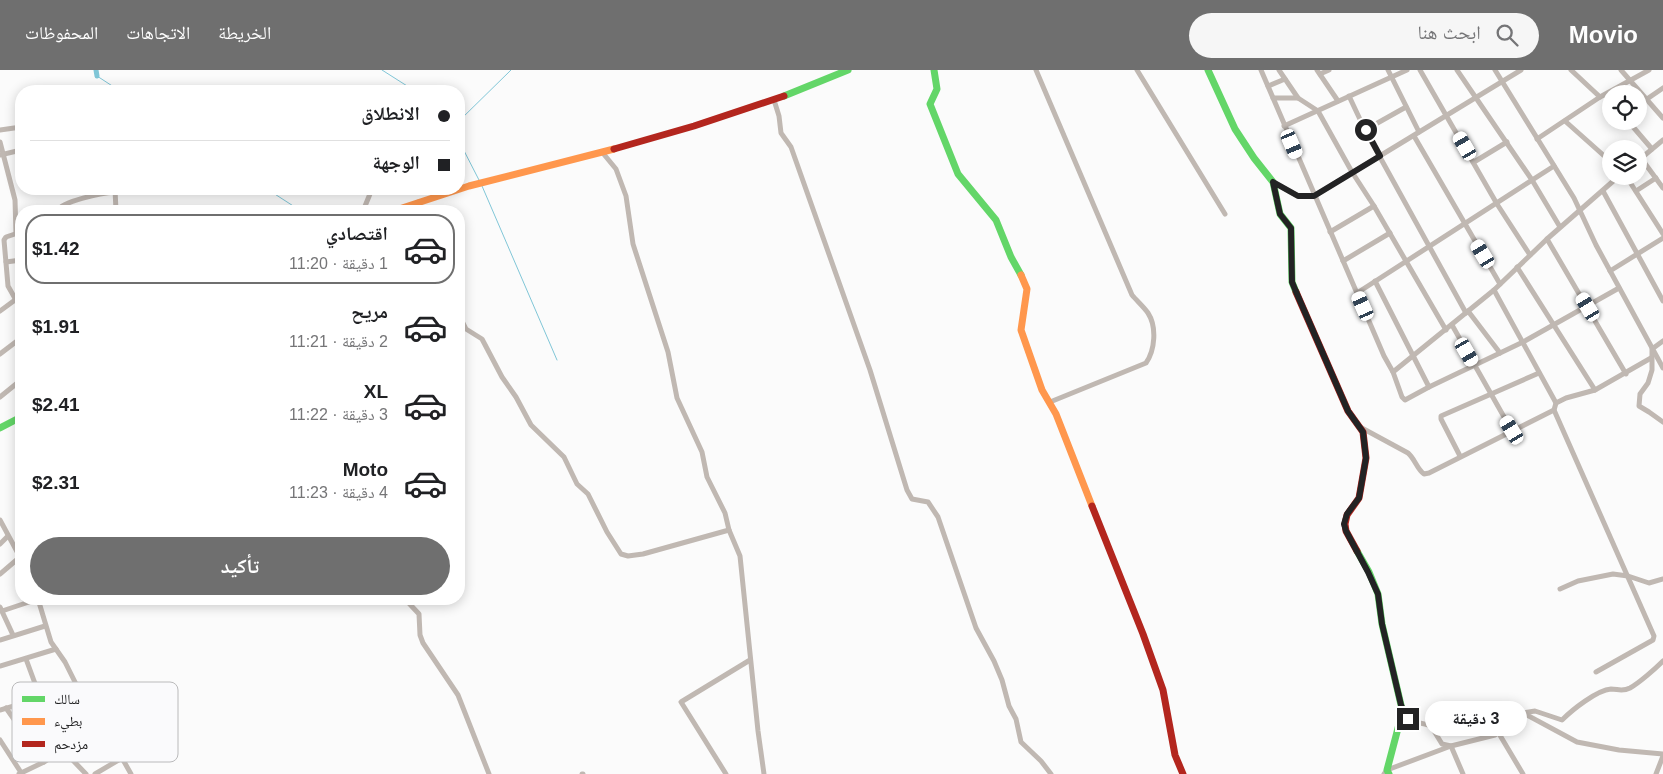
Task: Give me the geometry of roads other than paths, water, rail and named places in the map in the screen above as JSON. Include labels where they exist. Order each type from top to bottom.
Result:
[{"type":"street","points":[[465,188],[729,116],[848,70]]},
{"type":"street","points":[[934,70],[937,89],[930,104],[958,174],[996,220],[1011,257],[1025,282],[1027,289],[1021,330],[1042,390],[1050,402],[1143,634],[1163,690],[1171,738],[1183,774]]},
{"type":"street","points":[[1036,70],[1132,295],[1148,312],[1152,321],[1153,335],[1152,351],[1146,363],[1050,402]]},
{"type":"street","points":[[1137,70],[1225,214]]},
{"type":"street","points":[[1208,70],[1235,129],[1254,158],[1273,182],[1298,196],[1314,196],[1521,70]]},
{"type":"street","points":[[1261,70],[1314,196],[1384,356],[1393,372],[1402,397],[1405,400],[1524,342],[1619,288]]},
{"type":"street","points":[[1279,70],[1298,98],[1318,111],[1446,330]]},
{"type":"street","points":[[1329,70],[1319,72],[1338,101]]},
{"type":"street","points":[[1388,70],[1406,107],[1416,134],[1465,225],[1500,284]]},
{"type":"street","points":[[1284,126],[1407,70]]},
{"type":"street","points":[[1420,70],[1497,204],[1530,255]]},
{"type":"street","points":[[1457,70],[1532,180],[1560,228]]},
{"type":"street","points":[[1495,70],[1581,210],[1610,271],[1663,368]]},
{"type":"street","points":[[1572,70],[1602,95]]},
{"type":"street","points":[[1621,70],[1635,85]]},
{"type":"street","points":[[1624,85],[1649,70]]},
{"type":"street","points":[[1268,86],[1285,79]]},
{"type":"street","points":[[1663,88],[1647,99],[1663,118]]},
{"type":"street","points":[[1349,96],[1380,156],[1467,312],[1500,353]]},
{"type":"street","points":[[1537,139],[1602,97]]},
{"type":"street","points":[[1273,98],[1298,98]]},
{"type":"street","points":[[774,100],[779,116],[780,128],[791,147],[870,370],[907,490],[912,499],[928,502],[938,517],[976,628],[1002,680],[1009,706],[1016,719],[1021,742],[1041,761],[1051,774]]},
{"type":"street","points":[[1366,130],[1406,107]]},
{"type":"street","points":[[1565,121],[1602,154]]},
{"type":"street","points":[[0,130],[15,128]]},
{"type":"street","points":[[1636,130],[1652,148]]},
{"type":"street","points":[[1647,153],[1663,140]]},
{"type":"street","points":[[0,142],[1,155],[15,207]]},
{"type":"street","points":[[1474,162],[1506,142]]},
{"type":"street","points":[[1,155],[15,152]]},
{"type":"street","points":[[602,152],[616,169],[626,196],[633,244],[665,342],[678,398],[702,452],[707,477],[725,513],[729,530],[740,556],[764,774]]},
{"type":"street","points":[[1357,293],[1554,166]]},
{"type":"street","points":[[1647,167],[1663,188]]},
{"type":"street","points":[[1636,191],[1656,178]]},
{"type":"street","points":[[1273,182],[1280,214],[1291,228],[1292,282],[1348,411],[1363,432],[1366,458],[1359,498],[1347,514],[1344,524],[1378,594],[1382,624],[1401,705],[1402,713],[1387,773]]},
{"type":"street","points":[[1393,372],[1494,290],[1547,239],[1609,185]]},
{"type":"street","points":[[1632,185],[1663,234]]},
{"type":"street","points":[[1603,191],[1663,301]]},
{"type":"street","points":[[64,205],[90,195]]},
{"type":"street","points":[[410,205],[442,195]]},
{"type":"street","points":[[1330,232],[1374,206]]},
{"type":"street","points":[[1657,225],[1663,221]]},
{"type":"street","points":[[1343,261],[1390,233]]},
{"type":"street","points":[[0,311],[15,299],[8,286],[2,236],[15,234]]},
{"type":"street","points":[[1610,271],[1663,238]]},
{"type":"street","points":[[1547,239],[1626,374]]},
{"type":"street","points":[[6,262],[15,261]]},
{"type":"street","points":[[1517,267],[1595,390]]},
{"type":"street","points":[[1375,281],[1429,387]]},
{"type":"street","points":[[1494,290],[1556,403],[1554,410],[1653,632],[1653,640],[1596,672]]},
{"type":"street","points":[[1452,325],[1512,430]]},
{"type":"street","points":[[465,327],[482,338],[530,425],[564,457],[577,484],[588,494],[607,532],[621,554],[628,556],[643,554],[729,530]]},
{"type":"street","points":[[1663,341],[1652,349],[1652,370],[1648,383],[1640,394],[1639,406],[1663,422]]},
{"type":"street","points":[[0,354],[15,343]]},
{"type":"street","points":[[1556,403],[1566,398],[1595,390],[1651,358]]},
{"type":"street","points":[[1460,456],[1441,416],[1539,373]]},
{"type":"street","points":[[0,398],[15,385]]},
{"type":"street","points":[[1359,426],[1408,453],[1424,474],[1554,410]]},
{"type":"street","points":[[0,428],[15,420]]},
{"type":"street","points":[[0,520],[15,548]]},
{"type":"street","points":[[0,544],[8,536]]},
{"type":"street","points":[[0,574],[15,563]]},
{"type":"street","points":[[1560,589],[1578,581],[1614,574],[1628,576],[1649,583],[1663,579]]},
{"type":"street","points":[[13,635],[1,609],[16,605]]},
{"type":"street","points":[[40,605],[51,642],[63,657],[75,682]]},
{"type":"street","points":[[411,605],[419,614],[420,635],[423,643],[458,695],[489,774]]},
{"type":"street","points":[[0,640],[46,626]]},
{"type":"street","points":[[0,666],[56,649]]},
{"type":"street","points":[[26,658],[34,682]]},
{"type":"street","points":[[726,774],[681,702],[750,660]]},
{"type":"street","points":[[1387,773],[1451,746],[1495,735],[1523,713],[1535,711],[1562,720],[1573,710],[1600,693],[1610,689],[1620,692],[1630,688],[1663,662]]},
{"type":"street","points":[[1401,705],[1408,719],[1431,726],[1442,744],[1451,746]]},
{"type":"street","points":[[3,709],[12,721]]},
{"type":"street","points":[[1523,713],[1577,742],[1663,755],[1656,774]]},
{"type":"street","points":[[1498,732],[1523,774]]},
{"type":"street","points":[[0,740],[12,759]]},
{"type":"street","points":[[1451,746],[1463,774]]},
{"type":"street","points":[[14,762],[21,774],[44,762]]},
{"type":"street","points":[[74,762],[86,774]]},
{"type":"street","points":[[95,774],[115,762]]},
{"type":"street","points":[[124,762],[131,774]]},
{"type":"waterway","points":[[96,70],[97,76]]},
{"type":"waterway","points":[[382,70],[406,85]]},
{"type":"waterway","points":[[465,115],[511,70]]},
{"type":"waterway","points":[[97,76],[111,85]]},
{"type":"waterway","points":[[465,153],[479,180]]},
{"type":"waterway","points":[[482,186],[557,360]]},
{"type":"waterway","points":[[276,195],[292,205]]}]
